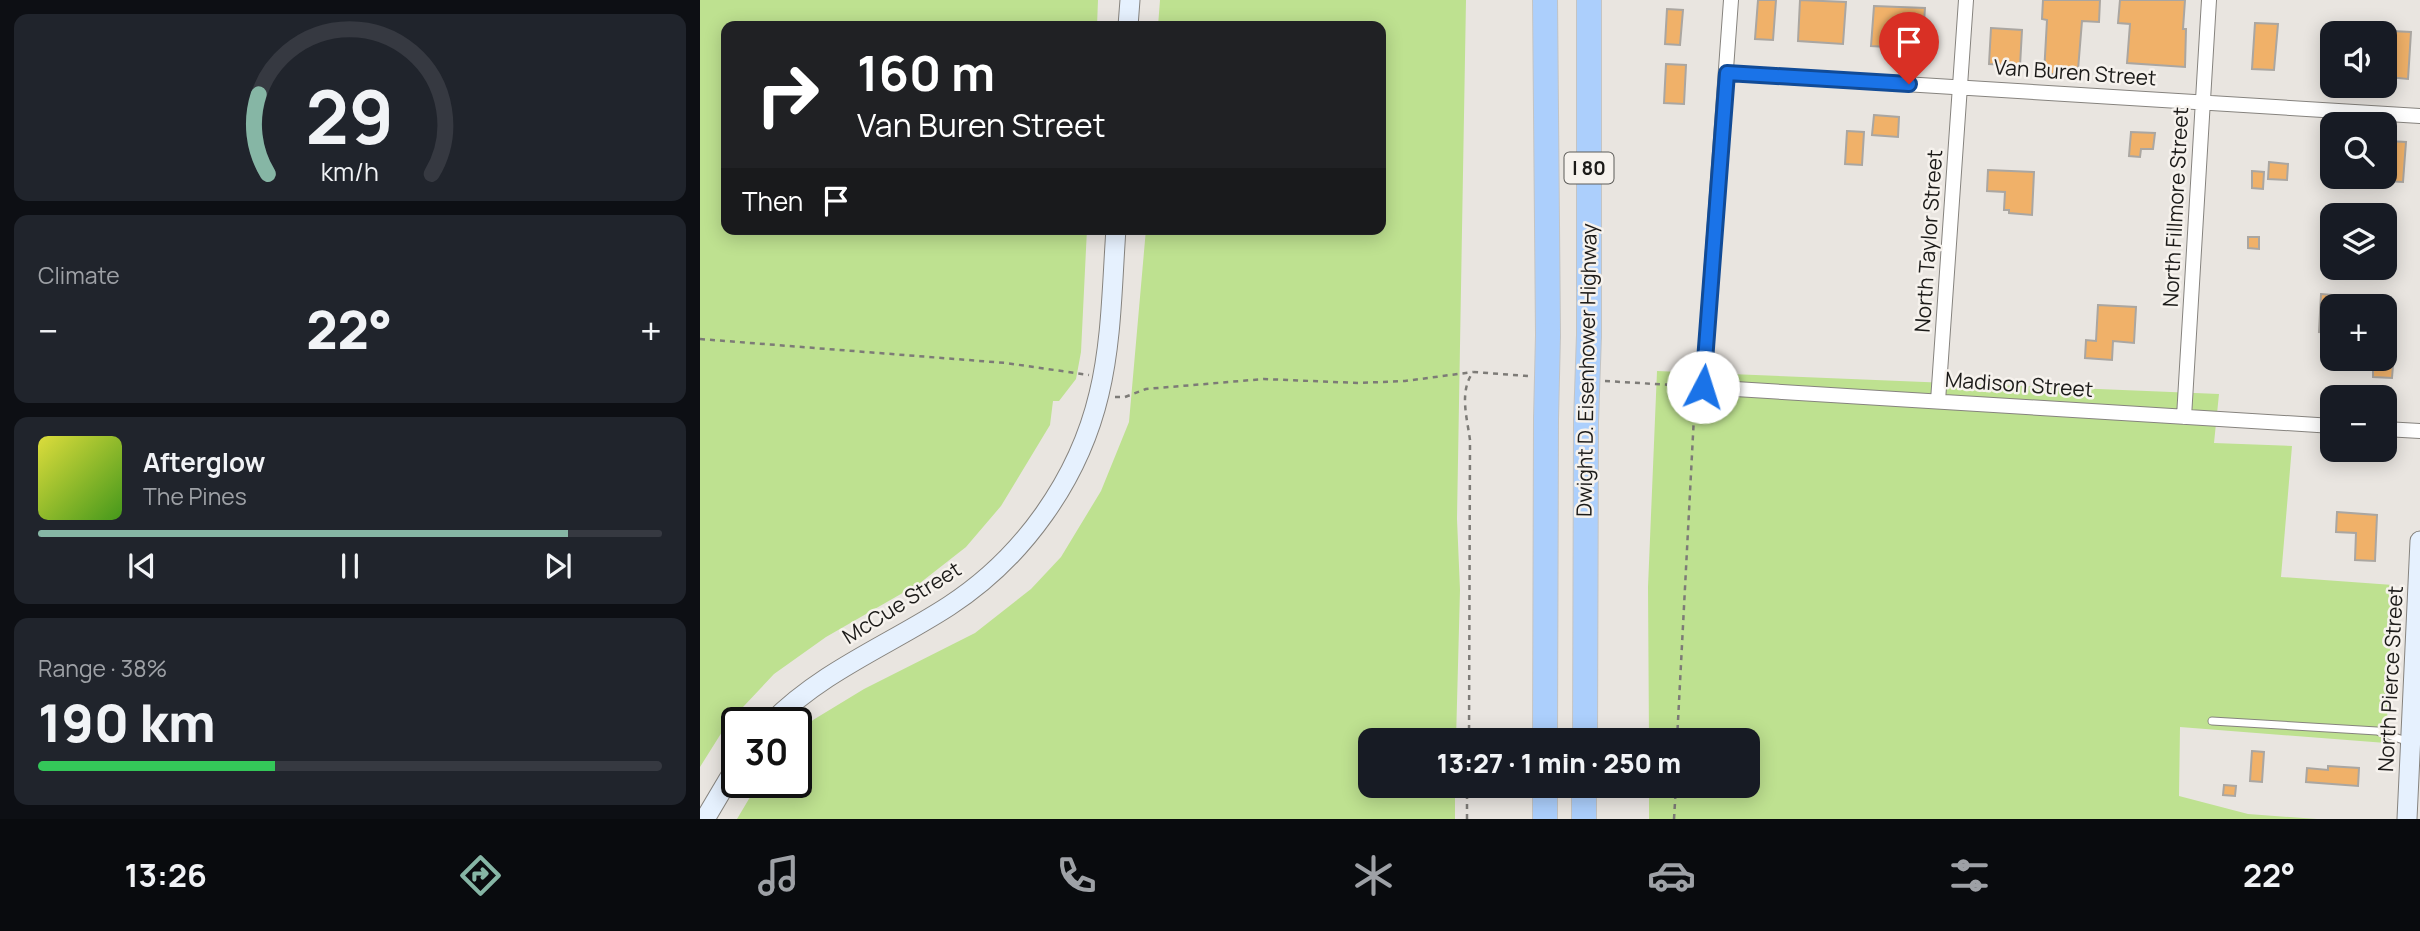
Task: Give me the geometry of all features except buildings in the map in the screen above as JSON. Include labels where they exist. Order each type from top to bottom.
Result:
[{"type":"highway","name":"Dwight D. Eisenhower Highway","points":[[1545,0],[1548,335],[1545,728]]},
{"type":"highway","name":"Dwight D. Eisenhower Highway","points":[[1585,728],[1589,0]]},
{"type":"highway","points":[[1545,798],[1545,819]]},
{"type":"highway","points":[[1584,798],[1584,819]]},
{"type":"main road","points":[[1128,21],[1130,0]]},
{"type":"main road","name":"McCue Street","points":[[786,707],[815,684],[950,605],[983,579],[1012,552],[1061,490],[1082,447],[1098,397],[1109,323],[1115,235]]},
{"type":"main road","name":"North Pierce Street","points":[[2407,819],[2415,743],[2420,541]]},
{"type":"main road","points":[[705,819],[721,792]]},
{"type":"street","points":[[1727,73],[1731,0]]},
{"type":"street","name":"North Taylor Street","points":[[1938,401],[1966,0]]},
{"type":"street","name":"North Fillmore Street","points":[[2184,417],[2209,0]]},
{"type":"street","name":"Van Buren Street","points":[[1727,73],[2420,116]]},
{"type":"street","name":"Madison Street","points":[[1727,73],[1703,387],[2320,425]]},
{"type":"street","points":[[2397,430],[2420,431]]},
{"type":"lane","points":[[2212,720],[2377,731],[2415,743]]},
{"type":"path","points":[[700,339],[1006,363],[1102,377]]},
{"type":"path","points":[[1098,397],[1125,397],[1146,389],[1264,379],[1393,382],[1473,372],[1528,376]]},
{"type":"path","points":[[1469,728],[1471,440],[1465,398],[1466,382],[1473,372]]},
{"type":"path","points":[[1597,380],[1696,386],[1678,728]]},
{"type":"path","points":[[1467,819],[1468,798]]},
{"type":"path","points":[[1674,819],[1675,798]]},
{"type":"green space","points":[[700,0],[1098,0],[1097,21],[721,21],[721,235],[1087,235],[1081,352],[1076,379],[1059,401],[1053,401],[1050,425],[1001,506],[966,547],[920,583],[826,637],[774,674],[743,707],[721,707],[721,734],[700,767]]},
{"type":"green space","points":[[1160,0],[1466,0],[1456,728],[1358,728],[1358,798],[1455,798],[1455,819],[737,819],[749,798],[812,798],[813,720],[864,689],[975,633],[1031,589],[1061,557],[1101,491],[1129,422],[1145,235],[1386,235],[1386,21],[1158,21]]},
{"type":"green space","points":[[1657,371],[2219,394],[2214,443],[2292,446],[2281,577],[2393,585],[2386,743],[2180,727],[2179,796],[2248,814],[2317,819],[1649,819],[1649,798],[1760,798],[1760,728],[1649,728],[1648,587]]},
{"type":"route","points":[[1703,387],[1727,73],[1909,84]]}]
